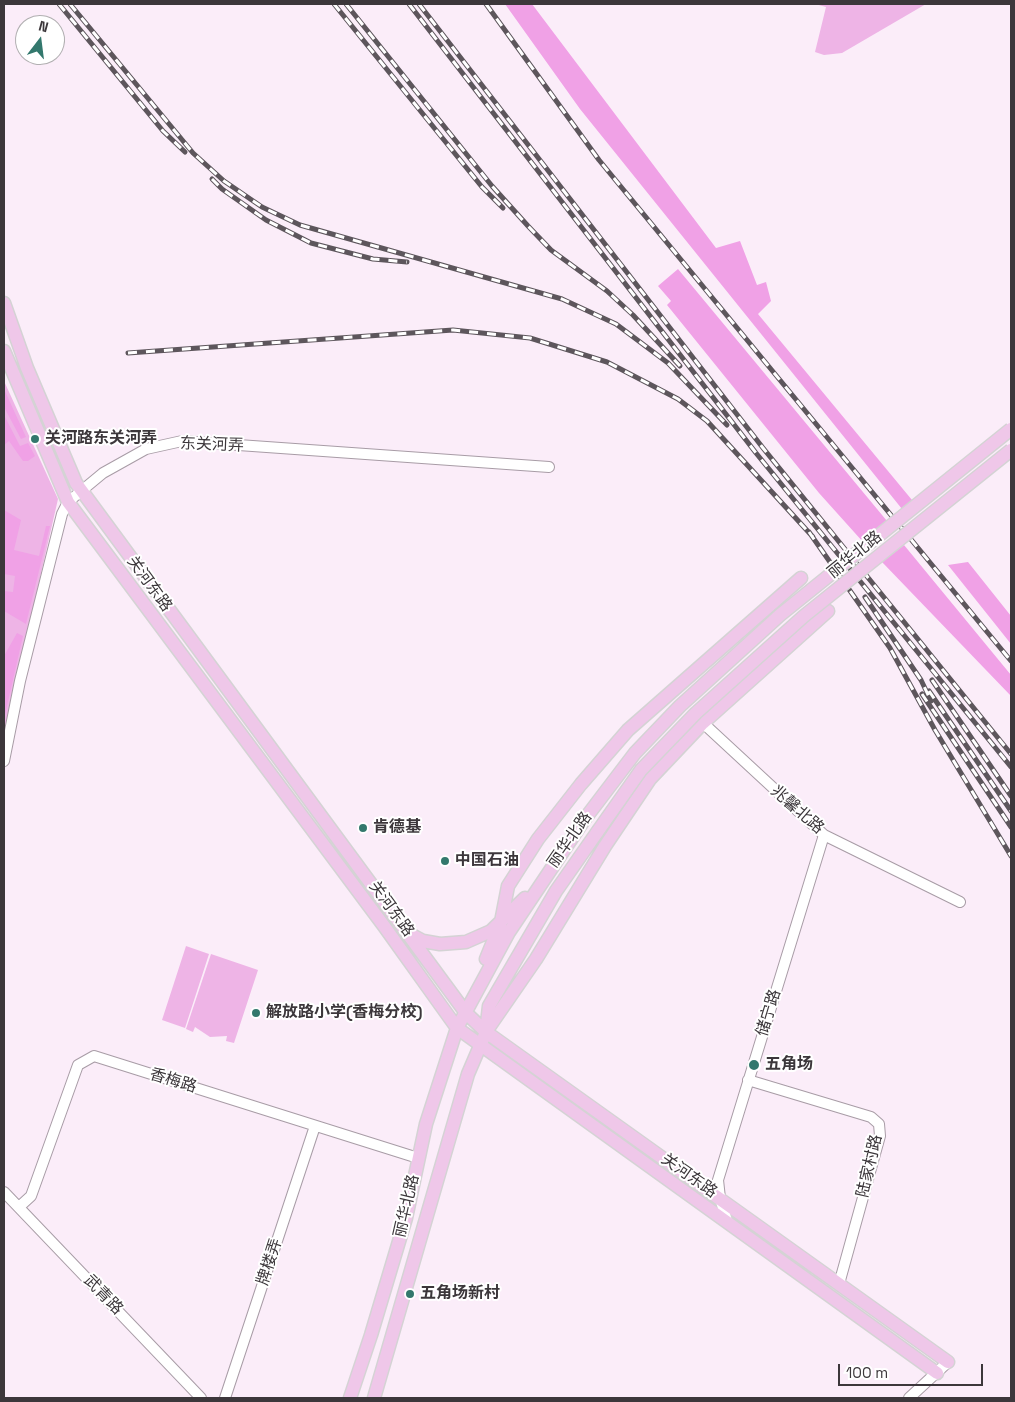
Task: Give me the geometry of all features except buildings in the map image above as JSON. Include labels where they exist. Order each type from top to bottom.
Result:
[{"type":"main road","name":"关河东路","points":[[4,303],[27,368],[82,492],[408,932],[483,1038],[727,1221],[937,1373]]},
{"type":"main road","name":"关河东路","points":[[4,351],[68,502],[384,926],[457,1028],[483,1038],[720,1198],[948,1362]]},
{"type":"main road","name":"丽华北路","points":[[350,1398],[406,1218],[426,1124],[457,1028],[509,932],[541,882],[584,820],[635,753],[694,693],[780,615],[1011,429]]},
{"type":"main road","name":"丽华北路","points":[[374,1398],[468,1074],[483,1038],[489,1006],[556,891],[641,770],[696,713],[804,616],[1011,450]]},
{"type":"main road","points":[[466,1013],[501,922],[508,886],[538,839],[593,770],[628,730],[802,578]]},
{"type":"main road","points":[[483,1038],[536,959],[604,846],[650,779],[703,723],[828,611]]},
{"type":"main road","points":[[408,932],[423,941],[440,944],[466,942],[491,931],[541,882]]},
{"type":"street","name":"东关河弄","points":[[68,502],[103,473],[146,450],[182,441],[549,467]]},
{"type":"street","points":[[4,760],[20,681],[62,514],[68,502]]},
{"type":"street","name":"兆馨北路","points":[[703,723],[824,835],[960,902]]},
{"type":"street","name":"储宁路","points":[[727,1221],[720,1198],[718,1180],[824,835]]},
{"type":"street","name":"香梅路","points":[[19,1207],[31,1196],[78,1064],[94,1056],[418,1158]]},
{"type":"street","name":"陆家村路","points":[[748,1080],[870,1117],[879,1124],[880,1136],[839,1284]]},
{"type":"street","name":"牌楼弄","points":[[225,1398],[315,1126]]},
{"type":"street","name":"武青路","points":[[4,1192],[201,1398]]},
{"type":"street","points":[[910,1398],[948,1362]]},
{"type":"shaded area","points":[[505,4],[532,4],[716,248],[740,241],[757,285],[766,282],[771,301],[758,314],[912,500],[902,509],[580,109]]},
{"type":"shaded area","points":[[815,4],[926,4],[842,53],[824,55],[815,52],[826,7]]},
{"type":"shaded area","points":[[678,269],[887,521],[863,542],[819,493],[667,305],[671,301],[658,286]]},
{"type":"shaded area","points":[[4,381],[58,499],[4,735]]},
{"type":"shaded area","points":[[4,389],[26,437],[21,439],[4,407]]},
{"type":"shaded area","points":[[4,415],[20,446],[28,443],[35,456],[28,461],[23,461],[9,441],[4,445]]},
{"type":"shaded area","points":[[4,510],[21,520],[14,550],[39,556],[46,526],[50,526],[26,624],[4,611],[4,591],[13,592],[15,576],[4,574]]},
{"type":"shaded area","points":[[904,545],[1011,675],[1011,696],[882,562]]},
{"type":"shaded area","points":[[968,562],[1011,616],[1011,644],[948,565]]},
{"type":"shaded area","points":[[17,633],[23,636],[4,719],[4,656]]},
{"type":"shaded area","points":[[186,946],[209,954],[185,1028],[162,1020]]},
{"type":"shaded area","points":[[211,954],[258,970],[234,1043],[226,1041],[227,1036],[210,1037],[195,1027],[193,1032],[186,1029]]},
{"type":"railway","points":[[59,4],[163,131],[185,152]]},
{"type":"railway","points":[[70,4],[193,153],[224,181],[262,207],[300,225],[562,299],[616,324],[668,363],[727,425]]},
{"type":"railway","points":[[334,4],[482,187],[503,208]]},
{"type":"railway","points":[[346,4],[492,186],[528,226],[551,250],[607,291],[633,315],[680,366]]},
{"type":"railway","points":[[409,4],[756,453],[1011,767]]},
{"type":"railway","points":[[419,4],[763,448],[1011,754]]},
{"type":"railway","points":[[486,4],[599,160],[1011,661]]},
{"type":"railway","points":[[212,179],[222,189],[266,220],[311,243],[373,259],[407,262]]},
{"type":"railway","points":[[128,353],[453,330],[530,338],[607,362],[678,399],[707,421],[813,537]]},
{"type":"railway","points":[[809,532],[890,648],[935,730],[1011,856]]},
{"type":"railway","points":[[865,597],[921,680],[931,701]]},
{"type":"railway","points":[[932,680],[1011,796]]},
{"type":"railway","points":[[929,691],[1011,811]]},
{"type":"railway","points":[[922,694],[1011,827]]},
{"type":"place","name":"关河路东关河弄","points":[[35,439]]},
{"type":"place","name":"肯德基","points":[[363,828]]},
{"type":"place","name":"中国石油","points":[[445,861]]},
{"type":"place","name":"解放路小学(香梅分校)","points":[[256,1013]]},
{"type":"place","name":"五角场","points":[[754,1065]]},
{"type":"place","name":"五角场新村","points":[[410,1294]]}]
